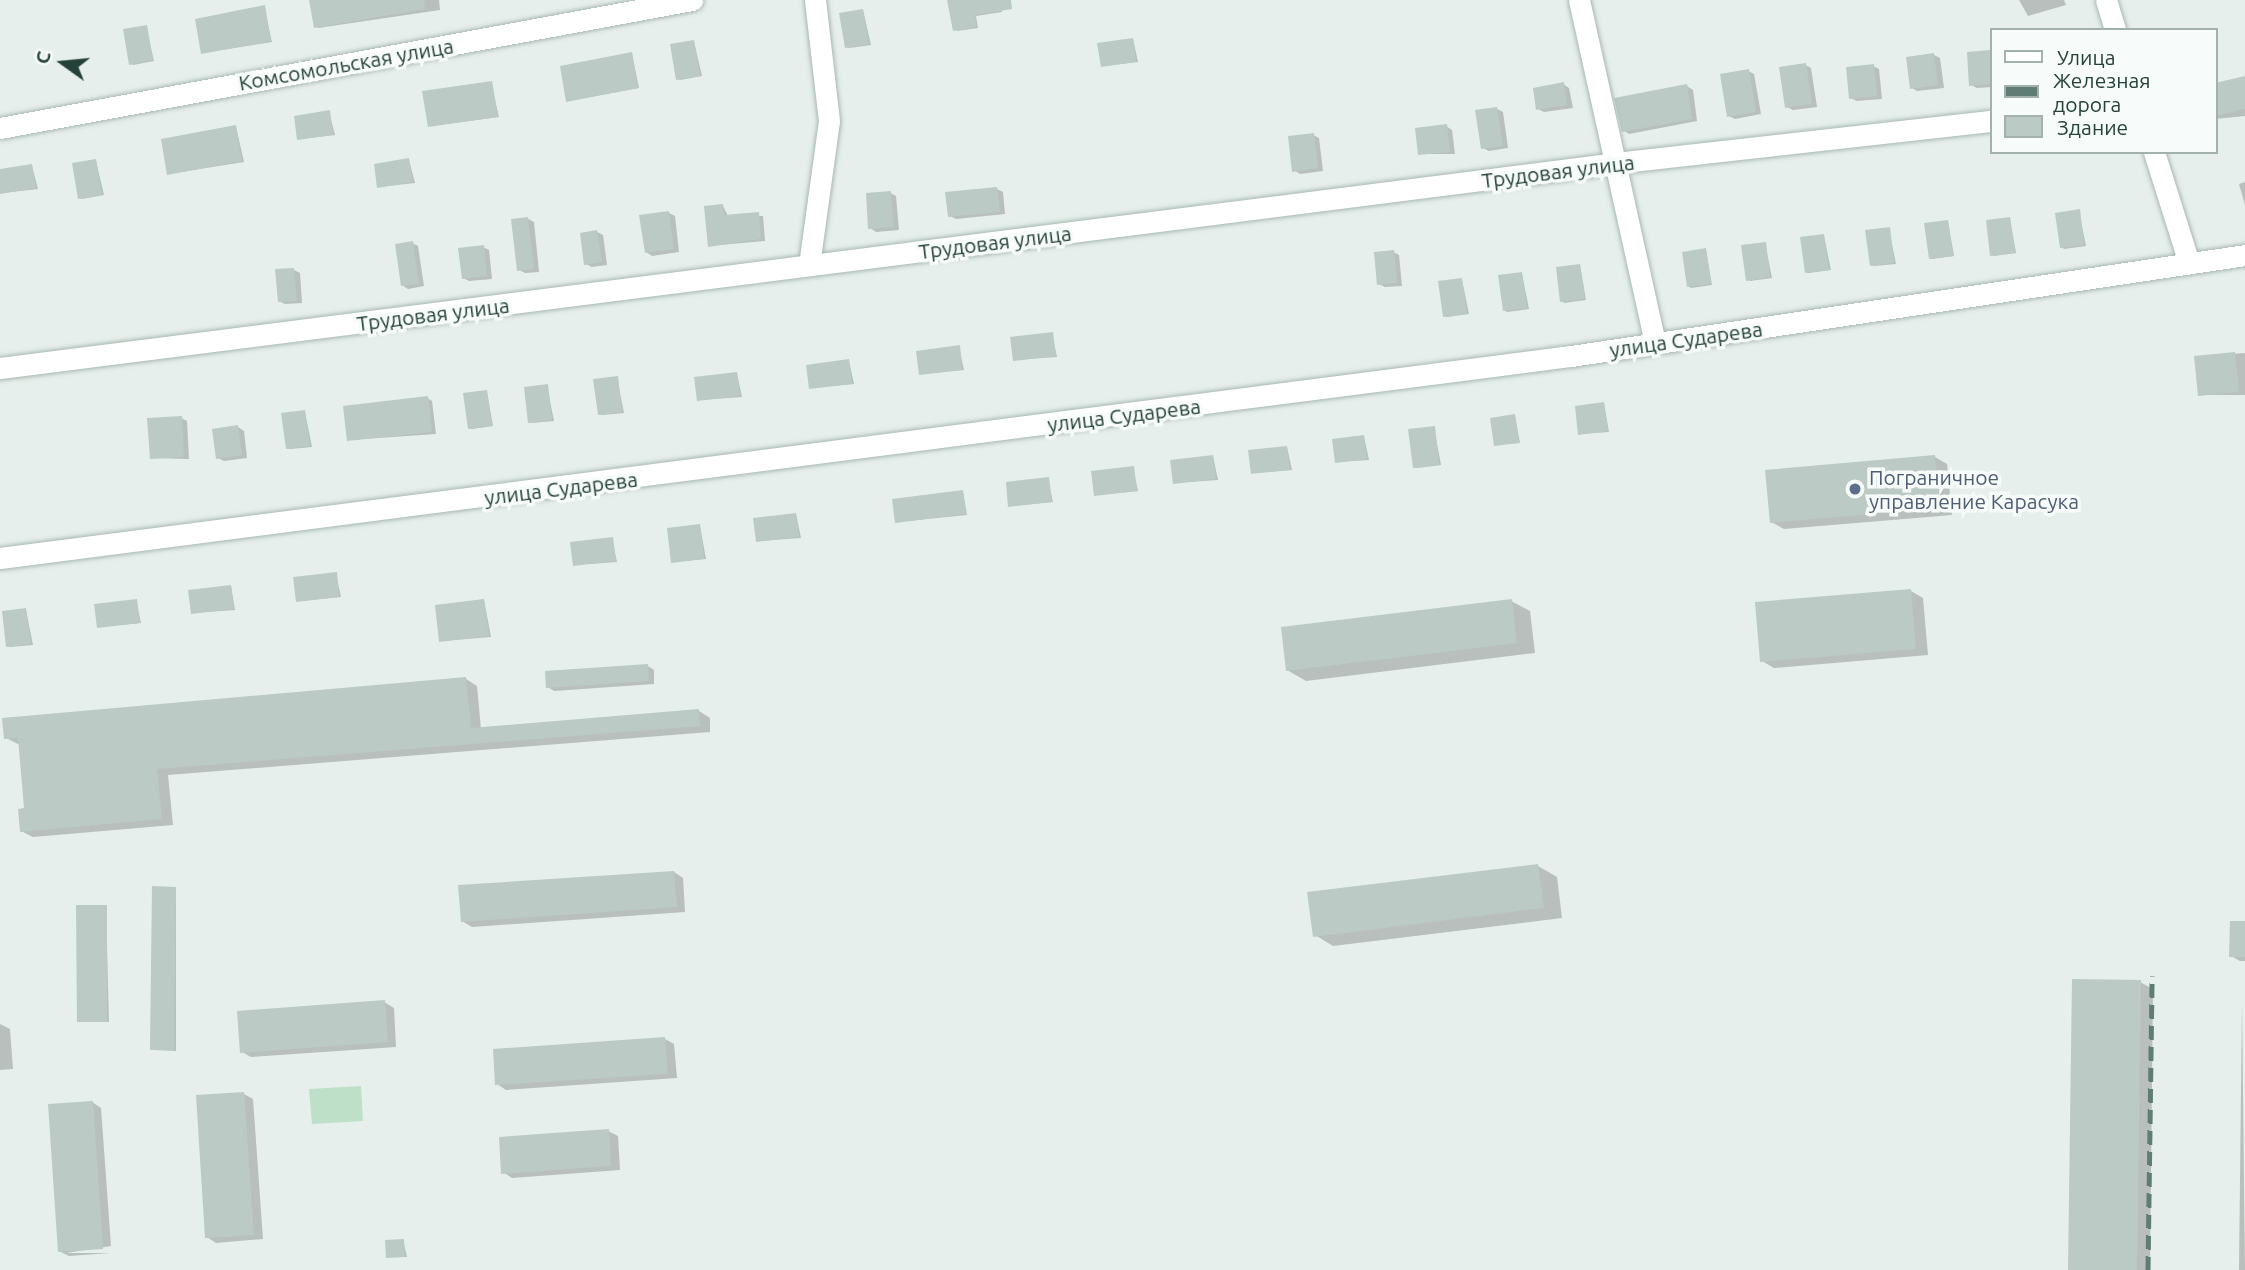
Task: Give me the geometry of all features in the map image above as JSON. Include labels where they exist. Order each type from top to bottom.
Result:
[{"type":"street","name":"Комсомольская улица","points":[[0,128],[692,0]]},
{"type":"street","points":[[810,265],[830,121],[815,0]]},
{"type":"street","points":[[1579,0],[1655,344]]},
{"type":"street","points":[[2106,0],[2114,28]]},
{"type":"street","name":"Трудовая улица","points":[[0,368],[1615,163],[1990,121]]},
{"type":"street","points":[[2155,154],[2189,264]]},
{"type":"street","name":"улица Сударева","points":[[0,558],[1655,344],[2245,255]]},
{"type":"green space","points":[[361,1086],[363,1121],[312,1124],[309,1089]]},
{"type":"building","points":[[309,0],[424,0],[425,9],[314,28]]},
{"type":"building","points":[[947,0],[1011,0],[1012,9],[975,15],[977,27],[953,31]]},
{"type":"building","points":[[265,5],[271,41],[201,54],[195,19]]},
{"type":"building","points":[[863,9],[869,44],[845,48],[839,13]]},
{"type":"building","points":[[147,25],[153,60],[129,65],[123,29]]},
{"type":"building","points":[[1133,38],[1136,62],[1101,67],[1097,43]]},
{"type":"building","points":[[694,40],[700,76],[676,80],[670,44]]},
{"type":"building","points":[[1990,50],[1990,84],[1969,86],[1967,52]]},
{"type":"building","points":[[632,52],[638,88],[566,102],[560,66]]},
{"type":"building","points":[[1934,53],[1938,85],[1910,89],[1906,57]]},
{"type":"building","points":[[1806,63],[1812,104],[1785,108],[1779,67]]},
{"type":"building","points":[[1874,64],[1877,96],[1849,99],[1846,67]]},
{"type":"building","points":[[1749,69],[1756,112],[1727,117],[1720,74]]},
{"type":"building","points":[[2245,76],[2245,109],[2217,116],[2217,83]]},
{"type":"building","points":[[492,81],[498,117],[428,127],[422,91]]},
{"type":"building","points":[[1564,82],[1567,105],[1536,110],[1533,88]]},
{"type":"building","points":[[1687,84],[1692,119],[1622,132],[1614,98]]},
{"type":"building","points":[[1497,107],[1503,146],[1481,149],[1475,110]]},
{"type":"building","points":[[330,110],[333,135],[297,140],[294,116]]},
{"type":"building","points":[[1447,124],[1450,152],[1418,155],[1415,128]]},
{"type":"building","points":[[236,125],[242,161],[167,175],[161,139]]},
{"type":"building","points":[[1314,133],[1318,168],[1292,172],[1288,136]]},
{"type":"building","points":[[409,158],[413,182],[377,188],[374,164]]},
{"type":"building","points":[[96,159],[102,195],[78,199],[72,163]]},
{"type":"building","points":[[32,164],[36,188],[0,194],[0,169]]},
{"type":"building","points":[[997,187],[1000,212],[948,217],[945,192]]},
{"type":"building","points":[[891,191],[894,227],[868,229],[866,193]]},
{"type":"building","points":[[723,204],[724,215],[759,212],[761,239],[708,247],[704,206]]},
{"type":"building","points":[[2080,209],[2084,245],[2060,248],[2055,213]]},
{"type":"building","points":[[669,211],[674,249],[645,253],[639,215]]},
{"type":"building","points":[[528,217],[534,269],[517,271],[511,219]]},
{"type":"building","points":[[2010,217],[2015,253],[1990,256],[1986,220]]},
{"type":"building","points":[[1948,220],[1953,256],[1929,259],[1924,223]]},
{"type":"building","points":[[1890,227],[1894,263],[1870,266],[1865,230]]},
{"type":"building","points":[[597,230],[602,262],[584,265],[580,233]]},
{"type":"building","points":[[1824,234],[1829,270],[1805,273],[1800,237]]},
{"type":"building","points":[[413,241],[419,284],[401,286],[395,244]]},
{"type":"building","points":[[1766,242],[1770,277],[1746,281],[1741,245]]},
{"type":"building","points":[[484,245],[487,276],[462,279],[458,248]]},
{"type":"building","points":[[1706,248],[1711,284],[1687,287],[1682,252]]},
{"type":"building","points":[[1394,250],[1397,283],[1377,285],[1374,252]]},
{"type":"building","points":[[1580,264],[1585,299],[1560,302],[1556,267]]},
{"type":"building","points":[[294,268],[297,301],[278,302],[275,269]]},
{"type":"building","points":[[1522,272],[1527,308],[1503,311],[1498,275]]},
{"type":"building","points":[[1462,278],[1467,314],[1443,317],[1438,281]]},
{"type":"building","points":[[1053,332],[1056,356],[1013,361],[1010,337]]},
{"type":"building","points":[[960,345],[962,370],[919,375],[916,351]]},
{"type":"building","points":[[2235,352],[2239,392],[2198,396],[2194,356]]},
{"type":"building","points":[[849,359],[852,384],[809,389],[806,365]]},
{"type":"building","points":[[737,372],[740,396],[697,401],[694,377]]},
{"type":"building","points":[[618,376],[622,412],[598,415],[593,379]]},
{"type":"building","points":[[548,384],[552,420],[528,423],[524,387]]},
{"type":"building","points":[[487,390],[492,426],[468,429],[463,393]]},
{"type":"building","points":[[428,396],[432,432],[347,441],[343,406]]},
{"type":"building","points":[[1604,402],[1608,431],[1578,435],[1575,406]]},
{"type":"building","points":[[305,410],[310,446],[286,449],[281,413]]},
{"type":"building","points":[[1515,414],[1519,443],[1494,446],[1490,418]]},
{"type":"building","points":[[182,416],[184,457],[150,459],[147,418]]},
{"type":"building","points":[[238,425],[242,455],[216,459],[212,429]]},
{"type":"building","points":[[1435,426],[1439,465],[1413,468],[1408,429]]},
{"type":"building","points":[[1364,435],[1367,459],[1335,463],[1332,439]]},
{"type":"building","points":[[1287,446],[1290,470],[1251,474],[1248,450]]},
{"type":"building","points":[[1213,455],[1216,479],[1173,484],[1170,460]]},
{"type":"building","points":[[1935,455],[1940,508],[1770,523],[1765,470]]},
{"type":"building","points":[[1134,466],[1137,491],[1094,496],[1091,471]]},
{"type":"building","points":[[1049,477],[1052,502],[1008,507],[1006,482]]},
{"type":"building","points":[[963,490],[966,514],[895,523],[892,499]]},
{"type":"building","points":[[796,513],[799,537],[756,542],[753,518]]},
{"type":"building","points":[[700,524],[704,559],[671,563],[667,528]]},
{"type":"building","points":[[613,537],[616,561],[573,566],[570,542]]},
{"type":"building","points":[[337,572],[339,597],[296,602],[293,577]]},
{"type":"building","points":[[231,585],[234,609],[191,614],[188,590]]},
{"type":"building","points":[[1911,589],[1916,649],[1760,662],[1755,602]]},
{"type":"building","points":[[137,599],[140,623],[97,628],[94,604]]},
{"type":"building","points":[[484,599],[489,636],[439,642],[435,605]]},
{"type":"building","points":[[1512,599],[1517,643],[1286,671],[1281,627]]},
{"type":"building","points":[[26,608],[31,644],[6,647],[2,611]]},
{"type":"building","points":[[648,664],[649,681],[546,688],[545,671]]},
{"type":"building","points":[[466,677],[471,728],[699,709],[700,726],[157,769],[162,819],[20,832],[18,809],[24,808],[18,738],[4,739],[2,718]]},
{"type":"building","points":[[1538,864],[1544,908],[1313,937],[1307,892]]},
{"type":"building","points":[[674,871],[677,907],[461,922],[458,885]]},
{"type":"building","points":[[152,886],[176,887],[174,1050],[150,1050]]},
{"type":"building","points":[[76,905],[107,905],[107,1022],[77,1022]]},
{"type":"building","points":[[2230,921],[2245,921],[2245,957],[2229,957]]},
{"type":"building","points":[[2072,979],[2141,980],[2137,1270],[2068,1270]]},
{"type":"building","points":[[385,1000],[388,1042],[240,1053],[237,1011]]},
{"type":"building","points":[[665,1037],[668,1074],[495,1085],[493,1049]]},
{"type":"building","points":[[244,1092],[254,1235],[205,1238],[196,1095]]},
{"type":"building","points":[[93,1101],[103,1249],[58,1252],[48,1104]]},
{"type":"building","points":[[609,1129],[611,1166],[501,1174],[499,1137]]},
{"type":"building","points":[[404,1239],[405,1257],[386,1258],[385,1240]]},
{"type":"railway","points":[[2148,1270],[2152,976]]},
{"type":"place","name":"Пограничное управление Карасука","points":[[1855,489]]}]
